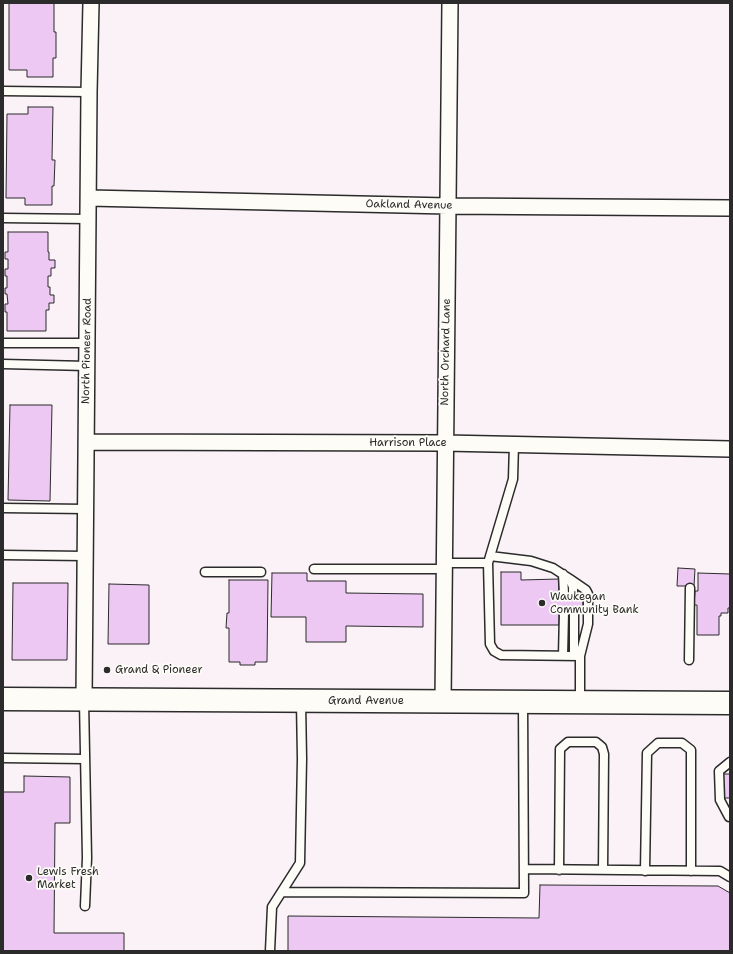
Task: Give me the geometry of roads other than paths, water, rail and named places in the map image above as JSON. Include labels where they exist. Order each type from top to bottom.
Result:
[{"type":"main road","name":"Grand Avenue","points":[[3,699],[730,703]]},
{"type":"street","name":"North Pioneer Road","points":[[84,699],[91,3]]},
{"type":"street","name":"North Orchard Lane","points":[[443,702],[450,3]]},
{"type":"street","name":"Oakland Avenue","points":[[89,198],[448,206],[730,208]]},
{"type":"street","name":"Harrison Place","points":[[86,442],[445,443],[730,449]]},
{"type":"lane","points":[[3,91],[89,92]]},
{"type":"lane","points":[[3,218],[88,219]]},
{"type":"lane","points":[[3,343],[87,344]]},
{"type":"lane","points":[[3,364],[87,366]]},
{"type":"lane","points":[[514,444],[513,479],[489,560],[490,644],[494,651],[501,655],[577,656]]},
{"type":"lane","points":[[3,508],[86,509]]},
{"type":"lane","points":[[3,555],[85,556]]},
{"type":"lane","points":[[314,569],[445,566],[489,560],[531,562],[553,568],[586,590],[588,594],[588,624],[577,656]]},
{"type":"lane","points":[[205,572],[261,572]]},
{"type":"lane","points":[[563,574],[564,594]]},
{"type":"lane","points":[[570,579],[573,587],[573,594]]},
{"type":"lane","points":[[689,660],[690,588]]},
{"type":"lane","points":[[563,656],[564,613]]},
{"type":"lane","points":[[574,613],[580,702]]},
{"type":"lane","points":[[84,699],[87,858],[85,906]]},
{"type":"lane","points":[[270,951],[272,906],[300,863],[302,759],[301,701]]},
{"type":"lane","points":[[282,892],[524,894],[523,702]]},
{"type":"lane","points":[[559,870],[560,749],[568,742],[596,742],[602,747],[604,754],[603,870]]},
{"type":"lane","points":[[645,870],[647,753],[658,743],[676,743],[682,744],[691,750],[691,871]]},
{"type":"lane","points":[[3,758],[85,758]]},
{"type":"lane","points":[[730,762],[719,771],[720,800],[730,818]]},
{"type":"lane","points":[[525,869],[720,871],[730,877]]},
{"type":"place","name":"Waukegan Community Bank","points":[[542,603]]},
{"type":"place","name":"Grand & Pioneer","points":[[107,670]]},
{"type":"place","name":"Lewis Fresh Market","points":[[29,878]]}]
